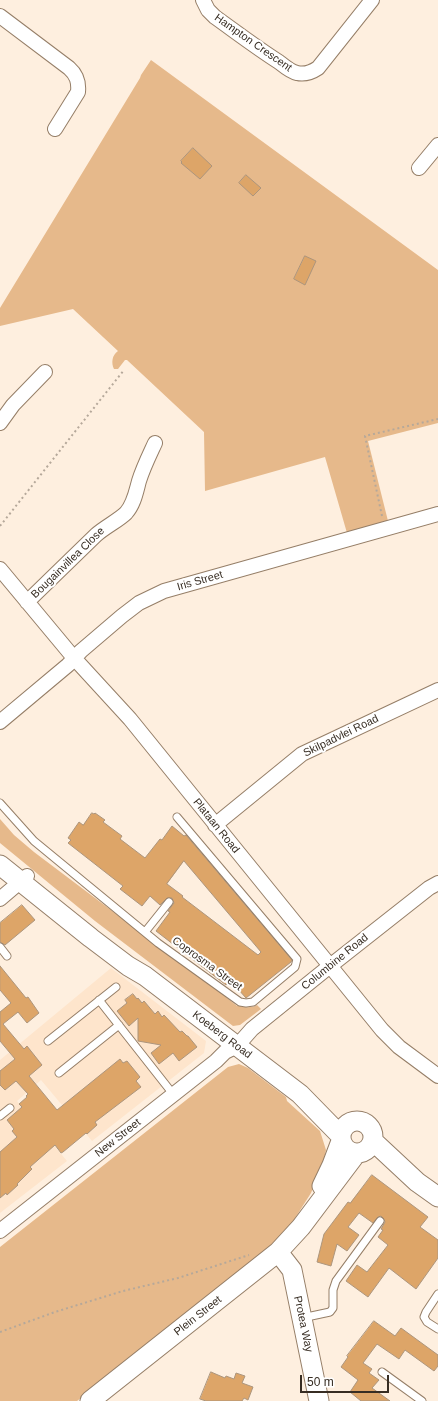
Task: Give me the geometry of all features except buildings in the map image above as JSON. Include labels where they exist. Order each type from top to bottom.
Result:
[{"type":"main road","name":"Koeberg Road","points":[[0,855],[24,879]]},
{"type":"main road","name":"Koeberg Road","points":[[0,865],[24,879],[130,959],[145,976],[300,1094],[345,1133]]},
{"type":"main road","points":[[364,1149],[373,1131],[368,1125],[359,1121],[345,1133],[347,1150],[364,1149],[418,1182],[438,1197]]},
{"type":"main road","name":"Plein Street","points":[[301,1226],[332,1165],[345,1133]]},
{"type":"main road","name":"Plein Street","points":[[90,1401],[278,1252],[364,1149]]},
{"type":"main road","name":"Protea Way","points":[[278,1252],[292,1270],[319,1401]]},
{"type":"street","name":"Hampton Crescent","points":[[203,0],[208,10],[215,17],[272,58],[293,72],[298,74],[306,74],[318,68],[372,0]]},
{"type":"street","points":[[0,16],[69,68],[76,75],[78,80],[78,92],[55,129]]},
{"type":"street","points":[[419,168],[438,145]]},
{"type":"street","points":[[0,423],[13,405],[45,372]]},
{"type":"street","name":"Bougainvillea Close","points":[[27,602],[96,534],[124,516],[132,503],[145,464],[155,443]]},
{"type":"street","name":"Iris Street","points":[[0,722],[68,665],[81,651],[122,616],[139,603],[164,591],[438,514]]},
{"type":"street","name":"Plataan Road","points":[[0,569],[74,658],[130,719],[214,825],[382,1030],[393,1041],[438,1076]]},
{"type":"street","name":"Skilpadvlei Road","points":[[214,825],[302,754],[438,690]]},
{"type":"street","points":[[0,899],[24,879]]},
{"type":"street","name":"Columbine Road","points":[[237,1046],[252,1029],[429,888],[438,883]]},
{"type":"street","name":"New Street","points":[[0,1231],[216,1061],[225,1052],[237,1046]]},
{"type":"lane","name":"Coprosma Street","points":[[0,802],[34,841],[145,932],[243,1003],[252,1002],[296,964],[297,959],[177,817]]},
{"type":"lane","points":[[145,932],[169,902]]},
{"type":"lane","points":[[0,947],[7,956]]},
{"type":"lane","points":[[48,1041],[116,987]]},
{"type":"lane","points":[[99,1000],[174,1094]]},
{"type":"lane","points":[[59,1073],[119,1025]]},
{"type":"lane","points":[[0,1116],[10,1108]]},
{"type":"lane","points":[[302,1318],[330,1312],[333,1308],[333,1290],[336,1281],[380,1221]]},
{"type":"lane","points":[[438,1294],[424,1317],[427,1322],[438,1329]]},
{"type":"lane","points":[[382,1372],[422,1401]]},
{"type":"path","points":[[0,526],[124,370]]},
{"type":"path","points":[[385,529],[365,436],[438,419]]},
{"type":"path","points":[[0,1332],[55,1312],[123,1291],[178,1278],[250,1254]]},
{"type":"shaded area","points":[[151,60],[438,270],[438,423],[368,441],[388,521],[347,533],[325,457],[205,491],[204,432],[127,360],[125,360],[118,369],[114,369],[113,359],[114,355],[118,351],[73,309],[0,326],[0,308]]},
{"type":"shaded area","points":[[0,819],[14,835],[34,852],[237,1006],[253,1007],[257,1005],[261,1009],[240,1025],[233,1026],[95,921],[0,843]]},
{"type":"shaded area","points":[[111,968],[206,1041],[204,1053],[92,1141],[41,1080],[17,1101],[67,1161],[0,1213],[0,1060]]},
{"type":"shaded area","points":[[239,1064],[248,1068],[286,1097],[287,1101],[320,1131],[326,1150],[323,1164],[311,1193],[290,1226],[268,1252],[77,1401],[0,1401],[0,1247],[228,1067]]}]
